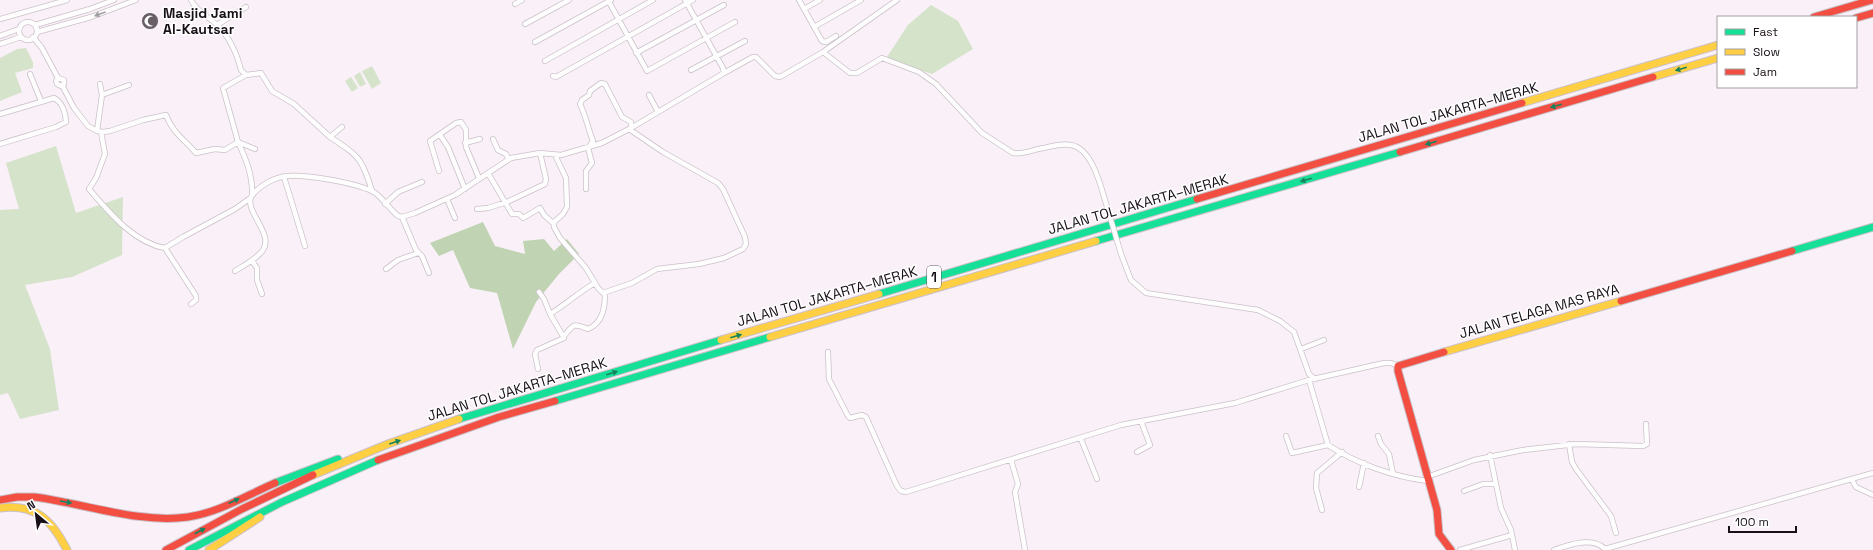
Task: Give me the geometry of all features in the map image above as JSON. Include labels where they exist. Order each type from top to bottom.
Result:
[{"type":"main road","points":[[1817,16],[1872,0]]},
{"type":"main road","points":[[1857,18],[1873,13]]},
{"type":"main road","name":"JALAN TOL JAKARTA–MERAK","points":[[166,550],[263,498],[374,449],[493,408],[1717,46]]},
{"type":"main road","name":"JALAN TOL JAKARTA–MERAK","points":[[189,550],[245,519],[287,499],[378,460],[499,417],[1717,58]]},
{"type":"main road","name":"JALAN TELAGA MAS RAYA","points":[[1398,366],[1873,228]]},
{"type":"main road","points":[[1398,366],[1398,371],[1427,479],[1437,510],[1439,534],[1452,550]]},
{"type":"main road","points":[[0,500],[19,496],[39,497],[143,516],[180,518],[194,516],[220,507],[311,467],[374,449]]},
{"type":"main road","points":[[209,550],[287,499]]},
{"type":"main road","points":[[0,508],[22,507],[33,510],[45,517],[54,526],[67,550]]},
{"type":"street","points":[[0,19],[49,2],[66,0]]},
{"type":"street","points":[[0,36],[20,29],[25,22],[35,25],[90,9],[114,0]]},
{"type":"street","points":[[20,29],[22,36],[28,40],[37,32],[91,17],[136,0]]},
{"type":"street","points":[[190,0],[197,10],[217,25],[227,37],[241,70],[246,74]]},
{"type":"street","points":[[515,4],[522,0]]},
{"type":"street","points":[[525,24],[569,0]]},
{"type":"street","points":[[535,42],[610,0],[618,19],[646,70],[648,71],[735,22]]},
{"type":"street","points":[[545,61],[653,0]]},
{"type":"street","points":[[552,76],[556,77],[628,37],[686,2],[693,0]]},
{"type":"street","points":[[799,0],[822,42],[826,42],[836,36]]},
{"type":"street","points":[[804,9],[820,0]]},
{"type":"street","points":[[814,27],[862,0]]},
{"type":"street","points":[[402,217],[447,199],[465,189],[478,178],[488,173],[508,158],[519,155],[540,153],[561,155],[588,148],[630,129],[724,73],[754,57],[760,59],[778,78],[823,52],[897,0]]},
{"type":"street","points":[[686,2],[724,73]]},
{"type":"street","points":[[636,52],[697,21],[724,5]]},
{"type":"street","points":[[217,25],[246,7]]},
{"type":"street","points":[[35,25],[37,32]]},
{"type":"street","points":[[0,44],[22,36]]},
{"type":"street","points":[[33,37],[42,48],[58,78],[64,80],[64,84],[62,85],[74,108],[88,126],[99,132],[110,131],[143,120],[166,115],[173,130],[196,153],[215,149],[225,150],[238,142]]},
{"type":"street","points":[[692,70],[745,41]]},
{"type":"street","points":[[823,52],[850,73],[857,73],[882,58],[919,72],[942,89],[982,133],[1013,153],[1019,154],[1043,148],[1067,145],[1078,147],[1090,160],[1131,280],[1146,292],[1156,296],[1246,308],[1267,314],[1285,324],[1294,332],[1301,348],[1309,374],[1315,379]]},
{"type":"street","points":[[235,271],[252,261],[264,250],[265,241],[261,226],[250,205],[252,187],[247,164],[238,142],[223,88],[246,74],[261,72],[272,91],[294,104],[330,137],[358,157],[368,176],[372,191]]},
{"type":"street","points":[[30,74],[41,101]]},
{"type":"street","points":[[588,148],[593,141],[580,102],[589,96],[590,91],[601,83],[605,84],[610,92],[611,97],[622,117],[631,122],[630,129]]},
{"type":"street","points":[[100,84],[102,95],[99,132],[104,154],[96,178],[89,189],[134,234],[152,246],[166,248],[183,237],[222,217],[268,183],[284,177],[293,176],[337,182],[358,186],[372,191],[396,214],[402,217],[418,253],[422,256],[429,272]]},
{"type":"street","points":[[102,95],[129,85]]},
{"type":"street","points":[[649,95],[658,112]]},
{"type":"street","points":[[0,114],[54,98],[58,100],[64,112],[66,122],[56,128],[0,144]]},
{"type":"street","points":[[439,170],[430,141],[456,123],[461,122],[466,130],[465,143],[478,178]]},
{"type":"street","points":[[330,137],[342,127]]},
{"type":"street","points":[[605,293],[632,284],[657,269],[699,264],[724,258],[741,250],[746,244],[743,233],[723,189],[718,183],[663,152],[630,129]]},
{"type":"street","points":[[440,135],[448,147],[465,189]]},
{"type":"street","points":[[465,143],[480,139]]},
{"type":"street","points":[[493,139],[498,150],[506,153],[508,158]]},
{"type":"street","points":[[238,142],[255,149]]},
{"type":"street","points":[[586,189],[586,171],[592,163],[588,148]]},
{"type":"street","points":[[477,209],[488,208],[507,202],[545,184],[546,179],[540,153]]},
{"type":"street","points":[[553,223],[565,212],[567,207],[566,178],[555,155]]},
{"type":"street","points":[[488,173],[514,214],[519,214],[523,218],[540,208],[544,215],[553,223],[560,238],[586,268],[600,290],[605,293]]},
{"type":"street","points":[[284,177],[305,246]]},
{"type":"street","points":[[385,204],[398,192],[422,182]]},
{"type":"street","points":[[447,199],[455,218]]},
{"type":"street","points":[[166,248],[196,296],[196,300],[191,304]]},
{"type":"street","points":[[386,269],[398,260],[418,253]]},
{"type":"street","points":[[252,261],[257,268],[257,280],[262,294]]},
{"type":"street","points":[[550,314],[558,310],[582,290],[595,283]]},
{"type":"street","points":[[539,292],[544,299],[550,314],[564,336]]},
{"type":"street","points":[[538,369],[535,354],[538,349],[564,339],[564,336],[574,325],[579,324],[588,329],[597,322],[603,314],[605,293]]},
{"type":"street","points":[[1301,348],[1324,340]]},
{"type":"street","points":[[828,352],[828,376],[849,418],[861,415],[866,417],[897,486],[901,491],[906,492],[1121,426],[1235,403],[1309,380],[1384,363],[1391,363],[1398,366]]},
{"type":"street","points":[[1309,380],[1328,445]]},
{"type":"street","points":[[1137,452],[1150,445],[1141,421]]},
{"type":"street","points":[[1286,436],[1292,453],[1328,445],[1393,474],[1427,479],[1490,455],[1569,444],[1643,446],[1646,444],[1646,424]]},
{"type":"street","points":[[1378,436],[1381,444],[1389,454],[1393,474]]},
{"type":"street","points":[[1081,439],[1097,479]]},
{"type":"street","points":[[1569,444],[1570,456],[1576,469],[1611,516],[1616,532]]},
{"type":"street","points":[[1322,510],[1316,488],[1317,473],[1342,452]]},
{"type":"street","points":[[1490,455],[1501,508],[1512,535],[1515,550]]},
{"type":"street","points":[[1011,460],[1018,484],[1015,492],[1025,550]]},
{"type":"street","points":[[1359,487],[1364,462]]},
{"type":"street","points":[[1554,550],[1585,543],[1600,545],[1605,549],[1873,474]]},
{"type":"street","points":[[1852,480],[1856,487],[1873,495]]},
{"type":"street","points":[[1464,491],[1483,484],[1496,484]]},
{"type":"street","points":[[1460,550],[1512,535]]},
{"type":"green space","points":[[931,5],[958,21],[973,49],[932,74],[910,67],[887,57],[908,25]]},
{"type":"green space","points":[[26,48],[33,62],[33,68],[15,73],[22,92],[0,101],[0,58],[17,49]]},
{"type":"green space","points":[[372,66],[381,83],[372,89],[362,71]]},
{"type":"green space","points":[[360,72],[366,84],[360,87],[354,76]]},
{"type":"green space","points":[[351,77],[358,88],[352,92],[345,81]]},
{"type":"green space","points":[[56,146],[76,213],[123,197],[122,255],[72,277],[25,285],[50,349],[59,410],[20,419],[8,393],[0,395],[0,210],[19,209],[6,163]]},
{"type":"green space","points":[[483,222],[495,246],[525,254],[523,241],[544,239],[554,251],[567,239],[579,254],[559,274],[536,302],[513,349],[497,293],[470,288],[453,250],[439,256],[430,243]]},
{"type":"traffic: fast","points":[[1096,241],[1400,152]]},
{"type":"traffic: fast","points":[[879,294],[1197,199]]},
{"type":"traffic: fast","points":[[1792,251],[1873,227]]},
{"type":"traffic: fast","points":[[555,401],[770,337]]},
{"type":"traffic: fast","points":[[459,419],[721,340]]},
{"type":"traffic: fast","points":[[275,483],[338,459]]},
{"type":"traffic: fast","points":[[189,550],[282,502],[378,460]]},
{"type":"traffic: slow","points":[[1522,103],[1717,45]]},
{"type":"traffic: slow","points":[[1653,77],[1717,58]]},
{"type":"traffic: slow","points":[[770,337],[1096,241]]},
{"type":"traffic: slow","points":[[721,340],[879,294]]},
{"type":"traffic: slow","points":[[1444,352],[1621,301]]},
{"type":"traffic: slow","points":[[313,475],[388,444],[459,419]]},
{"type":"traffic: slow","points":[[0,508],[23,508],[33,511],[41,516],[55,530],[67,550]]},
{"type":"traffic: slow","points":[[209,550],[260,517]]},
{"type":"traffic: jam","points":[[1817,16],[1872,0]]},
{"type":"traffic: jam","points":[[1857,18],[1873,13]]},
{"type":"traffic: jam","points":[[1400,152],[1653,77]]},
{"type":"traffic: jam","points":[[1197,199],[1522,103]]},
{"type":"traffic: jam","points":[[1621,301],[1792,251]]},
{"type":"traffic: jam","points":[[1444,352],[1398,366],[1398,371],[1437,510],[1439,534],[1451,550]]},
{"type":"traffic: jam","points":[[378,460],[499,417],[555,401]]},
{"type":"traffic: jam","points":[[166,550],[242,509],[313,475]]},
{"type":"traffic: jam","points":[[0,500],[17,497],[34,497],[150,518],[188,517],[221,508],[275,483]]},
{"type":"place","name":"Masjid Jami Al-Kautsar","points":[[150,21]]}]
